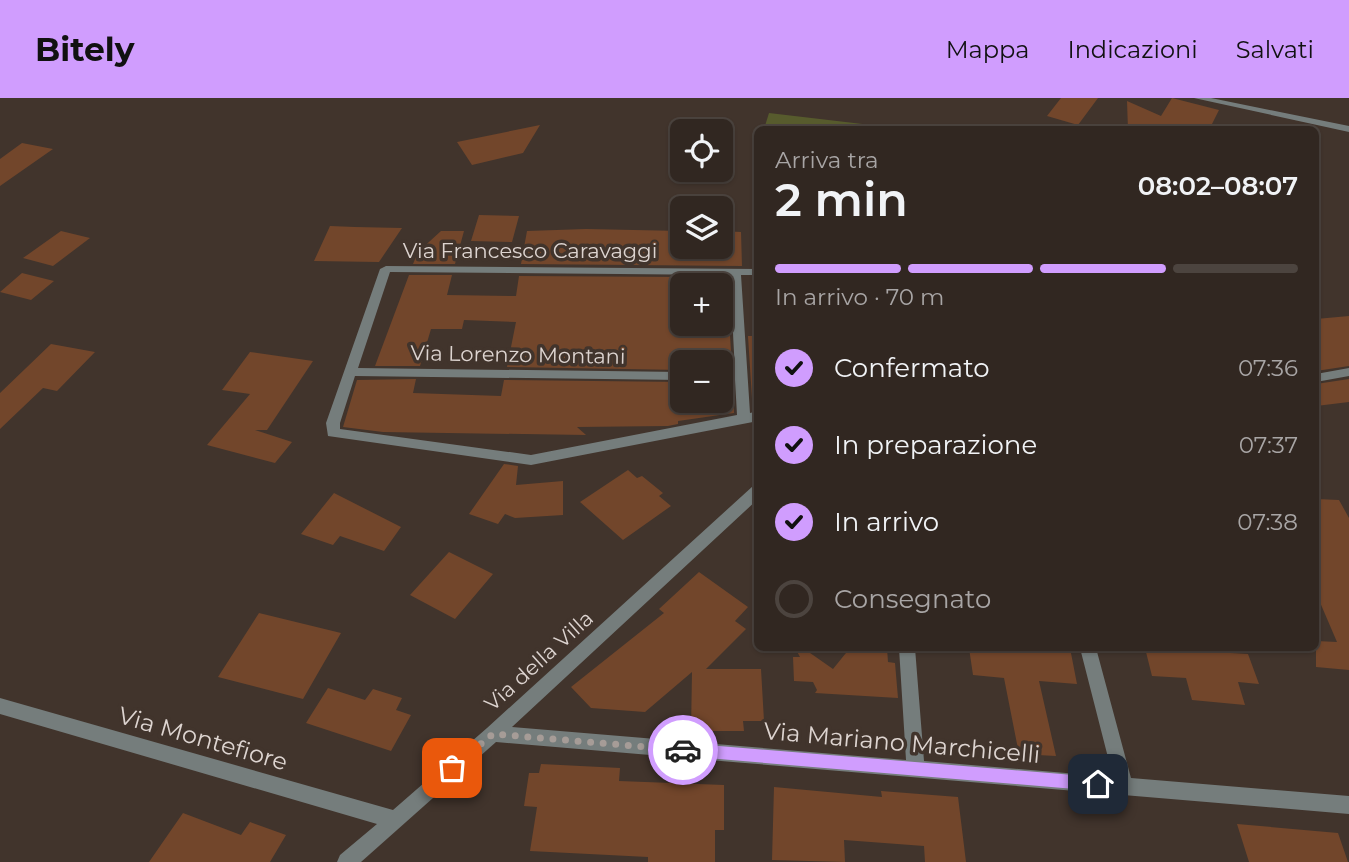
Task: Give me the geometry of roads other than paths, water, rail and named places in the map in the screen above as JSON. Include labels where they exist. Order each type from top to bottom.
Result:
[{"type":"street","points":[[1198,98],[1349,130]]},
{"type":"street","name":"Via Francesco Caravaggi","points":[[353,372],[386,269],[754,272]]},
{"type":"street","points":[[353,372],[333,422],[333,433],[531,460],[751,418],[741,376],[735,272]]},
{"type":"street","name":"Via Lorenzo Montani","points":[[353,372],[670,376]]},
{"type":"street","points":[[1319,377],[1349,372]]},
{"type":"street","points":[[733,376],[741,376]]},
{"type":"street","name":"Via della Villa","points":[[347,862],[392,819],[493,734],[754,494]]},
{"type":"street","points":[[907,651],[916,769]]},
{"type":"street","points":[[1089,651],[1124,786]]},
{"type":"street","name":"Via Montefiore","points":[[0,706],[392,819]]},
{"type":"street","name":"Via Mariano Marchicelli","points":[[493,734],[1349,805]]}]
